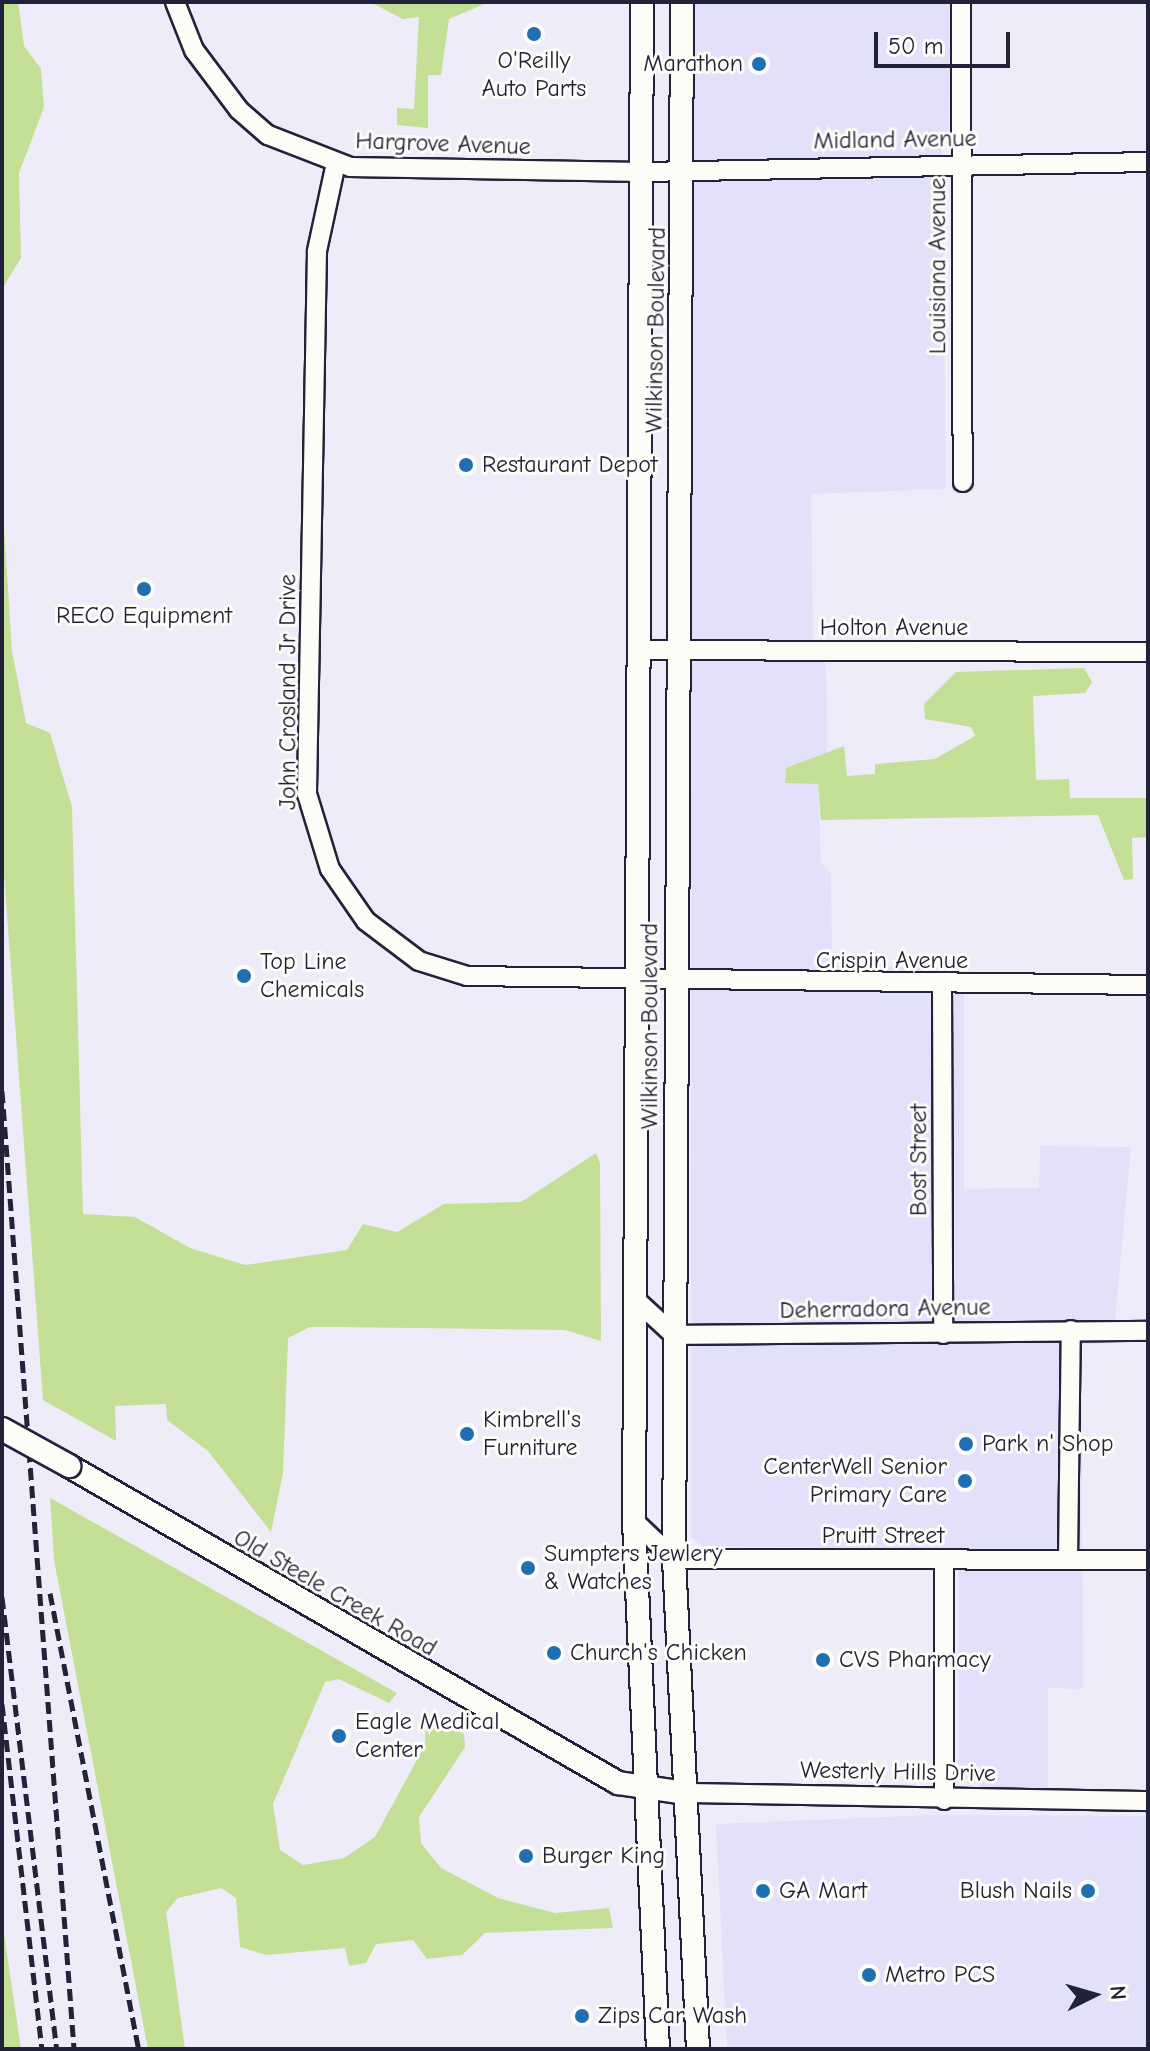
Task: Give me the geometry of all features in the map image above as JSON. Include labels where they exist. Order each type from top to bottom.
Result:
[{"type":"main road","name":"Wilkinson Boulevard","points":[[642,2],[634,1521],[658,2049]]},
{"type":"main road","name":"Wilkinson Boulevard","points":[[682,2],[674,1559],[698,2049]]},
{"type":"main road","name":"Old Steele Creek Road","points":[[2,1429],[430,1679],[646,1793]]},
{"type":"main road","name":"Westerly Hills Drive","points":[[646,1793],[685,1793]]},
{"type":"street","name":"Hargrove Avenue","points":[[175,2],[194,50],[239,110],[268,135],[336,163],[643,172]]},
{"type":"street","name":"Louisiana Avenue","points":[[961,2],[963,482]]},
{"type":"street","name":"Midland Avenue","points":[[643,172],[961,163],[1148,162]]},
{"type":"street","name":"John Crosland Jr Drive","points":[[336,163],[317,251],[307,794],[313,830],[330,869],[366,921],[429,967],[467,976],[636,982]]},
{"type":"street","name":"Holton Avenue","points":[[639,650],[1148,652]]},
{"type":"street","name":"Crispin Avenue","points":[[636,982],[1148,985]]},
{"type":"street","name":"Bost Street","points":[[942,986],[943,1334]]},
{"type":"street","points":[[637,1301],[674,1335]]},
{"type":"street","points":[[1068,1560],[1071,1330]]},
{"type":"street","name":"Deherradora Avenue","points":[[674,1335],[1148,1331]]},
{"type":"street","points":[[634,1521],[674,1559]]},
{"type":"street","name":"Pruitt Street","points":[[674,1559],[1148,1560]]},
{"type":"street","points":[[944,1561],[944,1800]]},
{"type":"street","name":"Westerly Hills Drive","points":[[685,1793],[944,1800],[1148,1801]]},
{"type":"shaded area","points":[[692,2],[951,2],[949,137],[942,148],[946,489],[811,494],[813,642],[826,666],[827,752],[786,768],[785,783],[818,784],[821,863],[831,874],[832,966],[964,967],[964,1189],[1039,1188],[1040,1146],[1131,1147],[1113,1343],[1081,1344],[1083,1689],[1048,1688],[1048,1788],[983,1788],[958,1774],[958,1549],[702,1546],[691,1537]]},
{"type":"shaded area","points":[[936,1815],[1148,1816],[1148,2049],[727,2049],[716,1824]]},
{"type":"green space","points":[[2,2],[18,2],[24,46],[41,69],[44,107],[19,173],[21,258],[2,289]]},
{"type":"green space","points":[[370,2],[489,2],[449,19],[441,75],[428,75],[428,128],[397,125],[397,108],[414,109],[419,17],[403,19]]},
{"type":"green space","points":[[2,497],[12,651],[26,723],[50,733],[72,807],[83,1214],[135,1217],[190,1248],[245,1265],[347,1250],[363,1224],[397,1232],[444,1204],[521,1202],[596,1153],[600,1164],[601,1341],[565,1330],[342,1327],[310,1327],[288,1338],[283,1473],[271,1532],[208,1451],[167,1420],[166,1404],[115,1406],[116,1441],[43,1400],[2,847]]},
{"type":"green space","points":[[1084,668],[1092,682],[1085,693],[1033,696],[1036,780],[1069,779],[1070,798],[1148,798],[1148,837],[1132,838],[1133,879],[1124,880],[1098,815],[821,820],[818,784],[785,783],[786,768],[844,746],[847,776],[875,774],[875,764],[935,759],[975,736],[971,727],[925,719],[924,704],[956,672]]},
{"type":"green space","points":[[50,1498],[397,1693],[389,1703],[339,1679],[325,1682],[273,1804],[280,1850],[303,1865],[344,1858],[375,1837],[425,1745],[426,1713],[464,1734],[465,1747],[419,1817],[421,1843],[441,1868],[498,1898],[555,1913],[609,1908],[613,1928],[485,1933],[462,1955],[427,1959],[413,1940],[376,1944],[366,1963],[349,1966],[345,1948],[266,1955],[240,1947],[236,1898],[221,1888],[178,1898],[166,1912],[185,2049],[148,2049],[54,1560]]},
{"type":"green space","points":[[2,1920],[21,2049],[2,2049]]},
{"type":"railway","points":[[2,1091],[74,2049]]},
{"type":"railway","points":[[50,1593],[139,2049]]},
{"type":"railway","points":[[2,1597],[57,2049]]},
{"type":"railway","points":[[2,1704],[42,2049]]},
{"type":"place","name":"O'Reilly Auto Parts","points":[[534,34]]},
{"type":"place","name":"Marathon","points":[[759,64]]},
{"type":"place","name":"Restaurant Depot","points":[[466,465]]},
{"type":"place","name":"RECO Equipment","points":[[144,589]]},
{"type":"place","name":"Top Line Chemicals","points":[[244,976]]},
{"type":"place","name":"Kimbrell's Furniture","points":[[467,1434]]},
{"type":"place","name":"Park n' Shop","points":[[966,1444]]},
{"type":"place","name":"CenterWell Senior Primary Care","points":[[965,1481]]},
{"type":"place","name":"Sumpters Jewlery & Watches","points":[[528,1568]]},
{"type":"place","name":"Church's Chicken","points":[[554,1653]]},
{"type":"place","name":"CVS Pharmacy","points":[[823,1660]]},
{"type":"place","name":"Eagle Medical Center","points":[[339,1736]]},
{"type":"place","name":"Burger King","points":[[526,1856]]},
{"type":"place","name":"GA Mart","points":[[763,1891]]},
{"type":"place","name":"Blush Nails","points":[[1088,1891]]},
{"type":"place","name":"Metro PCS","points":[[869,1975]]},
{"type":"place","name":"Zips Car Wash","points":[[582,2016]]}]
